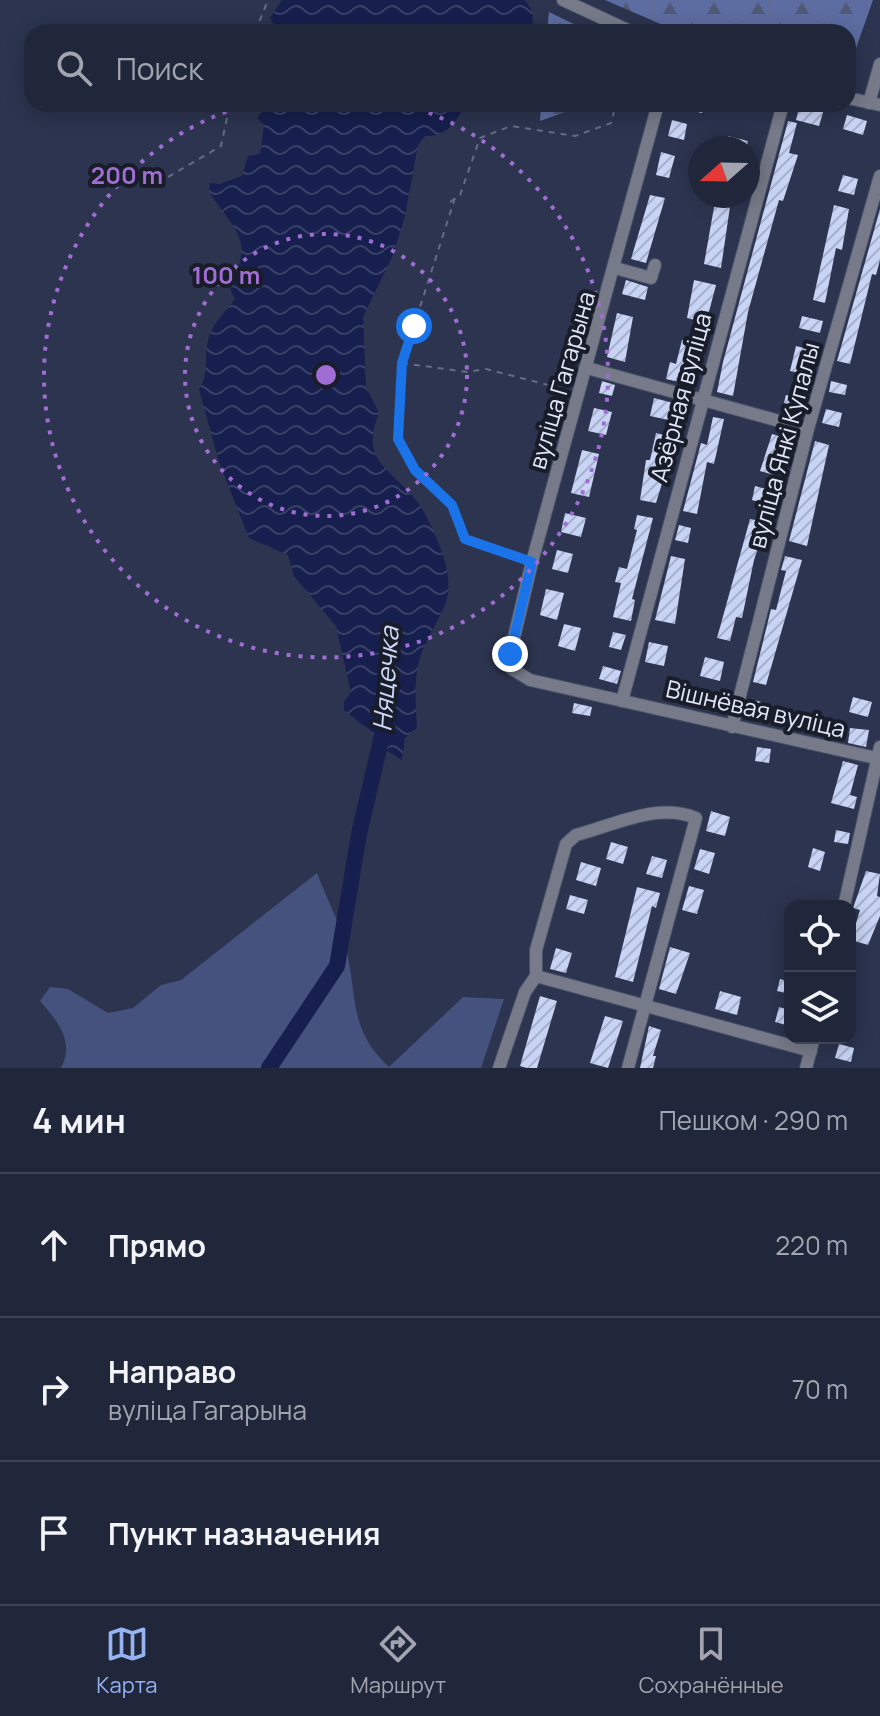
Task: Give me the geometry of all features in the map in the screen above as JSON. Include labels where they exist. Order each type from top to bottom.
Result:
[{"type":"street","points":[[563,0],[615,24]]},
{"type":"street","points":[[875,104],[880,64]]},
{"type":"street","name":"вуліца Гагарына","points":[[512,669],[510,654],[532,562],[656,112]]},
{"type":"street","name":"Азёрная вуліца","points":[[622,701],[781,112]]},
{"type":"street","name":"вуліца Янкі Купалы","points":[[732,727],[808,429],[880,176]]},
{"type":"street","points":[[615,268],[651,278],[655,265]]},
{"type":"street","points":[[587,368],[808,429]]},
{"type":"street","name":"Вішнёвая вуліца","points":[[512,669],[530,680],[732,727],[879,754]]},
{"type":"street","points":[[845,900],[879,754]]},
{"type":"street","points":[[499,1068],[525,992],[536,976],[536,950],[566,844],[576,835],[654,811],[681,812],[696,818],[647,1008],[628,1068]]},
{"type":"street","points":[[536,976],[647,1008],[813,1045],[806,1068]]},
{"type":"path","points":[[258,24],[268,0]]},
{"type":"path","points":[[652,24],[653,0]]},
{"type":"path","points":[[770,0],[775,24]]},
{"type":"path","points":[[168,177],[221,146],[228,112]]},
{"type":"path","points":[[450,202],[460,195],[480,138],[511,126],[575,136],[611,123],[614,112]]},
{"type":"path","points":[[455,198],[402,363],[398,439],[415,470],[452,505],[465,539],[532,562]]},
{"type":"path","points":[[402,363],[467,372],[486,369],[580,394]]},
{"type":"shaded area","points":[[317,873],[343,939],[361,1026],[376,1053],[389,1067],[463,997],[504,999],[481,1068],[61,1068],[65,1058],[65,1040],[58,1024],[40,1001],[50,987],[68,989],[108,1013],[133,1008],[161,985],[181,980]]},
{"type":"green space","points":[[605,0],[873,0],[856,48],[856,24],[660,24]]},
{"type":"green space","points":[[549,12],[574,24],[548,24]]},
{"type":"green space","points":[[541,112],[565,112],[540,121]]},
{"type":"water","points":[[282,0],[525,0],[532,11],[533,24],[274,24],[270,18]]},
{"type":"water","points":[[262,112],[462,112],[446,131],[425,136],[418,145],[405,216],[393,255],[363,317],[366,387],[379,413],[374,429],[375,452],[379,461],[414,498],[425,515],[440,547],[448,581],[445,604],[418,663],[417,728],[405,738],[402,760],[382,748],[373,749],[374,734],[344,710],[344,702],[351,692],[336,626],[294,576],[288,555],[249,538],[219,462],[199,389],[205,376],[208,339],[235,299],[230,289],[241,258],[239,237],[209,192],[210,183],[220,184],[242,176],[248,156],[260,154],[264,125],[257,118]]},
{"type":"building","points":[[798,112],[823,112],[819,126],[796,120]]},
{"type":"building","points":[[847,115],[867,121],[863,135],[843,129]]},
{"type":"building","points":[[672,120],[687,124],[684,140],[668,136]]},
{"type":"building","points":[[788,121],[797,123],[789,153],[798,155],[783,201],[779,200],[748,312],[733,396],[717,392],[723,362]]},
{"type":"building","points":[[661,152],[675,156],[669,178],[656,175]]},
{"type":"building","points":[[843,175],[858,179],[854,195],[838,191]]},
{"type":"building","points":[[650,195],[665,198],[646,263],[631,259]]},
{"type":"building","points":[[834,205],[849,209],[842,250],[836,248],[825,303],[813,300]]},
{"type":"building","points":[[714,208],[730,208],[721,268],[704,264]]},
{"type":"building","points":[[880,209],[880,260],[876,275],[872,274],[850,364],[837,361]]},
{"type":"building","points":[[626,280],[648,287],[645,300],[622,294]]},
{"type":"building","points":[[694,280],[716,285],[706,323],[687,318]]},
{"type":"building","points":[[617,313],[633,317],[625,362],[607,357]]},
{"type":"building","points":[[802,316],[823,321],[820,333],[799,328]]},
{"type":"building","points":[[682,340],[698,344],[693,364],[684,362],[679,382],[666,379],[670,362],[676,364]]},
{"type":"building","points":[[796,346],[812,350],[806,375],[790,371]]},
{"type":"building","points":[[602,381],[615,385],[612,396],[599,393]]},
{"type":"building","points":[[831,381],[847,385],[845,395],[829,392]]},
{"type":"building","points":[[786,395],[797,397],[794,413],[782,410]]},
{"type":"building","points":[[654,398],[677,404],[673,421],[650,416]]},
{"type":"building","points":[[594,408],[612,412],[606,435],[588,431]]},
{"type":"building","points":[[826,409],[842,413],[839,427],[822,423]]},
{"type":"building","points":[[713,417],[724,419],[714,464],[707,462],[697,514],[683,511],[701,443],[707,445]]},
{"type":"building","points":[[656,433],[676,438],[656,503],[640,500],[646,460],[650,460]]},
{"type":"building","points":[[772,434],[785,438],[774,475],[760,471]]},
{"type":"building","points":[[815,441],[829,445],[807,546],[789,541]]},
{"type":"building","points":[[582,450],[599,454],[589,497],[571,493]]},
{"type":"building","points":[[755,486],[770,490],[766,504],[752,500]]},
{"type":"building","points":[[565,513],[586,518],[581,537],[561,532]]},
{"type":"building","points":[[637,515],[653,518],[632,599],[635,600],[631,621],[613,617],[621,583],[615,582],[619,567],[627,569],[637,530],[634,529]]},
{"type":"building","points":[[750,519],[767,522],[754,560],[742,618],[736,617],[730,641],[717,638]]},
{"type":"building","points":[[679,525],[691,528],[688,543],[675,540]]},
{"type":"building","points":[[557,550],[573,554],[568,573],[552,569]]},
{"type":"building","points":[[671,556],[685,559],[675,624],[655,620]]},
{"type":"building","points":[[785,556],[802,560],[766,685],[753,682],[771,609],[776,610],[786,571],[781,570]]},
{"type":"building","points":[[546,589],[564,593],[557,620],[540,615]]},
{"type":"building","points":[[564,624],[581,628],[575,651],[558,646]]},
{"type":"building","points":[[613,632],[626,635],[621,650],[609,647]]},
{"type":"building","points":[[649,642],[668,646],[664,666],[645,662]]},
{"type":"building","points":[[705,657],[724,662],[720,681],[700,676]]},
{"type":"building","points":[[603,666],[621,671],[617,684],[599,679]]},
{"type":"building","points":[[853,697],[872,702],[868,717],[849,712]]},
{"type":"building","points":[[750,699],[773,705],[770,718],[747,712]]},
{"type":"building","points":[[574,703],[592,707],[590,716],[572,713]]},
{"type":"building","points":[[850,728],[869,730],[866,747],[848,743]]},
{"type":"building","points":[[757,747],[771,749],[769,763],[755,761]]},
{"type":"building","points":[[843,761],[858,765],[850,795],[857,797],[854,809],[831,803]]},
{"type":"building","points":[[711,811],[730,817],[725,836],[706,831]]},
{"type":"building","points":[[836,830],[850,833],[848,844],[834,842]]},
{"type":"building","points":[[611,842],[628,847],[623,864],[606,859]]},
{"type":"building","points":[[813,848],[825,852],[820,871],[808,867]]},
{"type":"building","points":[[700,849],[715,853],[709,874],[694,869]]},
{"type":"building","points":[[652,856],[667,860],[662,878],[646,874]]},
{"type":"building","points":[[581,862],[601,868],[596,886],[576,880]]},
{"type":"building","points":[[866,871],[880,874],[877,896],[880,897],[880,916],[868,945],[856,941],[860,910],[856,909],[856,900]]},
{"type":"building","points":[[689,886],[704,890],[697,914],[682,910]]},
{"type":"building","points":[[637,887],[660,893],[656,908],[652,906],[633,982],[615,977]]},
{"type":"building","points":[[570,895],[588,900],[584,914],[566,909]]},
{"type":"building","points":[[670,947],[690,953],[676,994],[659,989]]},
{"type":"building","points":[[556,948],[572,953],[566,973],[550,969]]},
{"type":"building","points":[[780,979],[784,980],[784,993],[777,991]]},
{"type":"building","points":[[720,991],[741,997],[737,1015],[715,1009]]},
{"type":"building","points":[[540,996],[557,1001],[537,1068],[527,1068],[520,1066]]},
{"type":"building","points":[[779,1007],[784,1008],[784,1024],[775,1022]]},
{"type":"building","points":[[605,1016],[623,1021],[608,1068],[590,1063]]},
{"type":"building","points":[[649,1026],[661,1030],[653,1056],[656,1056],[653,1068],[640,1068]]},
{"type":"building","points":[[839,1044],[854,1048],[851,1062],[835,1058]]},
{"type":"waterway","name":"Няцечка","points":[[269,1068],[337,966],[359,834],[384,727]]},
{"type":"route","points":[[414,326],[402,363],[398,439],[415,470],[452,505],[465,539],[532,562],[510,654]]}]
